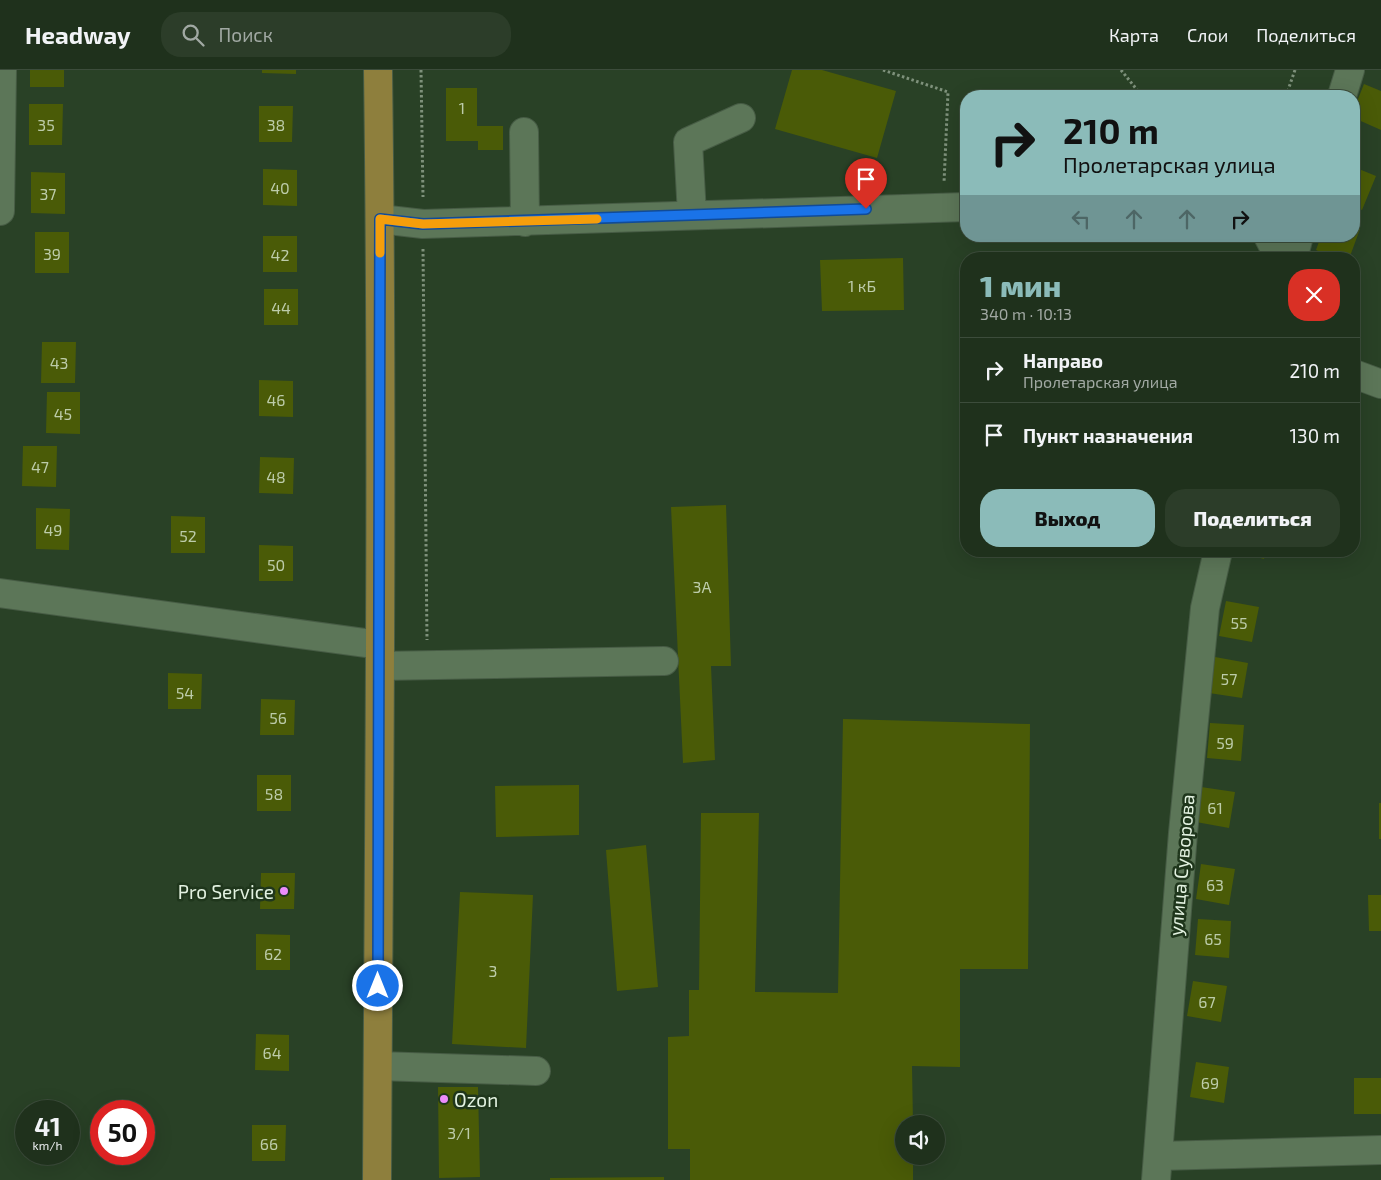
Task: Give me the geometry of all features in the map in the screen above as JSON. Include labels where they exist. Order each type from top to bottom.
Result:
[{"type":"main road","points":[[377,1180],[380,656],[378,70]]},
{"type":"street","points":[[0,211],[2,70]]},
{"type":"street","points":[[1344,90],[1350,70]]},
{"type":"street","points":[[692,215],[688,142],[741,118]]},
{"type":"street","points":[[524,132],[526,222]]},
{"type":"street","points":[[380,219],[423,224],[526,222],[955,207]]},
{"type":"street","points":[[1360,376],[1381,384]]},
{"type":"street","name":"улица Суворова","points":[[1158,1168],[1184,813],[1204,608],[1217,557]]},
{"type":"street","points":[[0,593],[380,656],[427,666],[664,660]]},
{"type":"street","points":[[378,1066],[536,1071]]},
{"type":"street","points":[[1158,1168],[1381,1150]]},
{"type":"path","points":[[421,70],[427,666]]},
{"type":"path","points":[[883,70],[948,92],[955,207]]},
{"type":"path","points":[[1120,70],[1137,90]]},
{"type":"path","points":[[1288,90],[1295,70]]},
{"type":"building","points":[[30,70],[64,70],[64,87],[30,87]]},
{"type":"building","points":[[262,70],[296,70],[296,74],[262,73]]},
{"type":"building","points":[[792,70],[822,70],[896,91],[877,158],[775,129]]},
{"type":"building","points":[[1364,84],[1381,91],[1381,130],[1360,121],[1360,94]]},
{"type":"building","points":[[446,88],[477,88],[477,126],[503,126],[503,150],[478,150],[478,141],[446,141]]},
{"type":"building","points":[[29,104],[63,104],[62,145],[29,145]]},
{"type":"building","points":[[259,106],[293,106],[292,142],[259,142]]},
{"type":"building","points":[[263,169],[297,170],[297,206],[263,205]]},
{"type":"building","points":[[1360,169],[1376,176],[1362,210],[1360,209]]},
{"type":"building","points":[[31,172],[65,173],[65,214],[31,213]]},
{"type":"building","points":[[35,232],[69,232],[69,273],[35,273]]},
{"type":"building","points":[[263,236],[297,236],[297,272],[263,272]]},
{"type":"building","points":[[1319,242],[1355,242],[1352,252],[1320,252],[1316,250]]},
{"type":"building","points":[[903,258],[904,310],[822,311],[820,260]]},
{"type":"building","points":[[264,289],[298,289],[298,325],[264,325]]},
{"type":"building","points":[[42,342],[76,342],[75,383],[41,383]]},
{"type":"building","points":[[259,380],[293,381],[293,417],[259,416]]},
{"type":"building","points":[[47,392],[80,392],[80,434],[46,433]]},
{"type":"building","points":[[23,446],[57,446],[56,487],[22,486]]},
{"type":"building","points":[[260,457],[294,458],[293,494],[259,493]]},
{"type":"building","points":[[726,505],[731,666],[711,666],[715,760],[683,763],[671,507]]},
{"type":"building","points":[[36,508],[70,509],[69,550],[36,549]]},
{"type":"building","points":[[171,516],[205,517],[205,553],[171,553]]},
{"type":"building","points":[[259,545],[293,546],[293,581],[259,581]]},
{"type":"building","points":[[1226,601],[1259,607],[1252,642],[1219,636]]},
{"type":"building","points":[[1215,657],[1248,663],[1242,698],[1209,693]]},
{"type":"building","points":[[168,673],[202,674],[201,709],[168,709]]},
{"type":"building","points":[[261,699],[295,700],[294,735],[260,735]]},
{"type":"building","points":[[843,719],[1030,724],[1028,969],[960,969],[960,1067],[912,1066],[913,1115],[895,1115],[895,1165],[913,1165],[913,1180],[690,1180],[690,1149],[668,1149],[668,1037],[689,1036],[689,990],[699,990],[701,813],[759,813],[755,992],[838,993]]},
{"type":"building","points":[[1210,723],[1244,725],[1241,761],[1207,758]]},
{"type":"building","points":[[257,775],[291,775],[291,811],[257,811]]},
{"type":"building","points":[[579,785],[579,835],[496,837],[495,786]]},
{"type":"building","points":[[1201,787],[1235,792],[1229,828],[1196,822]]},
{"type":"building","points":[[1379,803],[1381,803],[1381,839],[1379,839]]},
{"type":"building","points":[[646,845],[658,987],[617,991],[606,850]]},
{"type":"building","points":[[1201,864],[1235,869],[1229,905],[1196,899]]},
{"type":"building","points":[[261,873],[295,873],[294,909],[260,909]]},
{"type":"building","points":[[460,892],[533,895],[526,1048],[452,1044]]},
{"type":"building","points":[[1368,895],[1381,895],[1381,931],[1369,931]]},
{"type":"building","points":[[1198,919],[1231,921],[1229,958],[1195,955]]},
{"type":"building","points":[[256,934],[290,935],[290,970],[256,970]]},
{"type":"building","points":[[1193,981],[1227,986],[1221,1022],[1187,1016]]},
{"type":"building","points":[[256,1034],[289,1035],[289,1071],[255,1070]]},
{"type":"building","points":[[1196,1062],[1229,1067],[1224,1103],[1190,1097]]},
{"type":"building","points":[[1354,1078],[1381,1078],[1381,1114],[1354,1114]]},
{"type":"building","points":[[438,1087],[478,1087],[480,1177],[439,1178]]},
{"type":"building","points":[[252,1125],[286,1125],[285,1161],[252,1161]]},
{"type":"building","points":[[664,1177],[664,1180],[550,1180],[550,1178]]},
{"type":"slow traffic","points":[[380,253],[380,219],[423,224],[597,219]]},
{"type":"place","name":"Pro Service","points":[[284,891]]},
{"type":"place","name":"Ozon","points":[[444,1099]]},
{"type":"route","points":[[378,986],[380,219],[423,224],[526,222],[866,209]]}]
